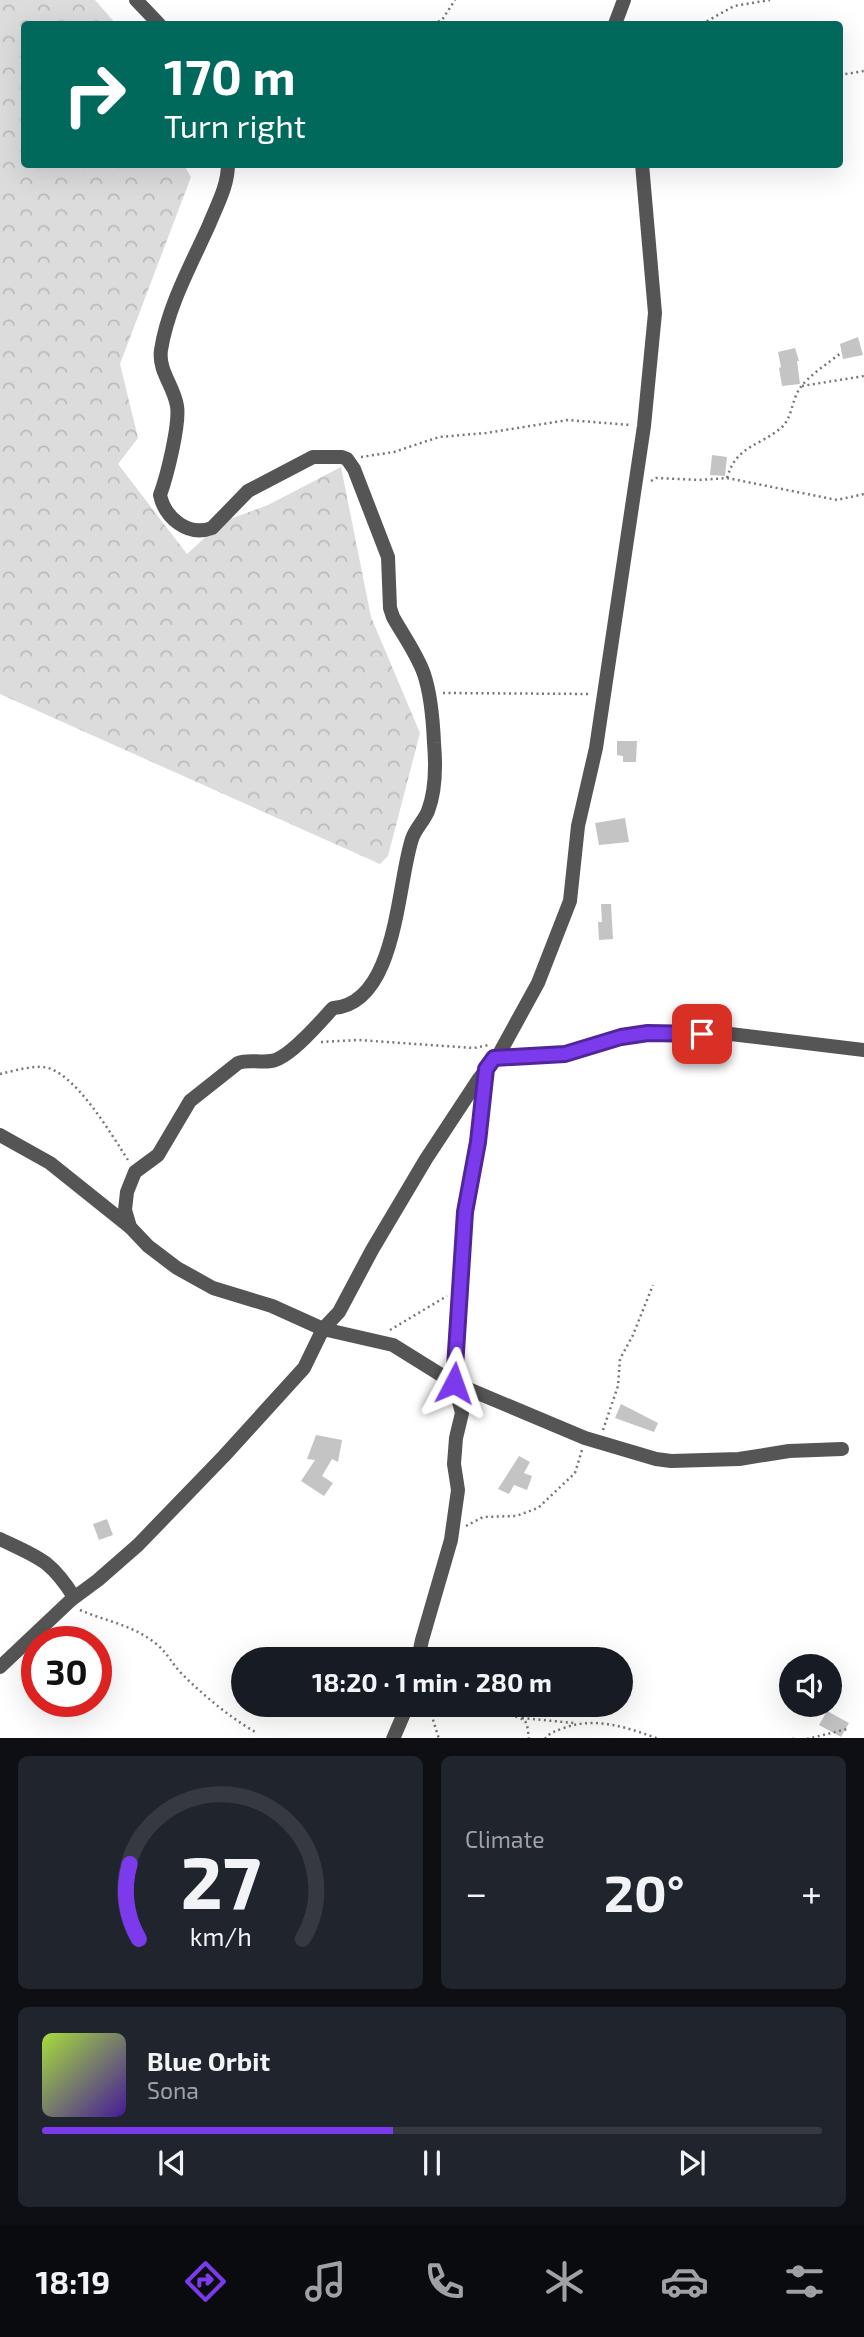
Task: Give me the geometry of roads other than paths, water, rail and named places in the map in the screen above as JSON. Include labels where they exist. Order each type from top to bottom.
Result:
[{"type":"street","points":[[136,0],[156,21]]},
{"type":"street","points":[[616,21],[624,0]]},
{"type":"street","points":[[130,1227],[125,1210],[127,1192],[135,1172],[158,1155],[190,1101],[238,1063],[247,1059],[274,1061],[300,1042],[333,1007],[351,1004],[380,973],[398,909],[412,838],[428,811],[435,782],[434,742],[424,673],[393,617],[390,608],[388,557],[354,470],[347,459],[334,456],[313,457],[248,491],[207,530],[193,531],[185,527],[162,505],[160,495],[178,416],[175,397],[161,363],[161,351],[175,301],[221,196],[228,168]]},
{"type":"street","points":[[0,1667],[71,1600],[138,1545],[304,1368],[323,1329],[339,1312],[426,1159],[490,1063],[499,1054],[538,983],[567,909],[579,826],[596,748],[644,426],[655,313],[642,168]]},
{"type":"street","points":[[490,1063],[565,1054],[621,1037],[648,1033],[722,1033],[864,1050]]},
{"type":"street","points":[[421,1647],[451,1540],[458,1490],[454,1464],[462,1413],[454,1383],[465,1212],[490,1063]]},
{"type":"street","points":[[0,1135],[50,1163],[130,1227],[158,1254],[213,1288],[272,1306],[323,1329],[375,1339],[406,1352],[454,1383],[592,1440],[670,1461],[739,1459],[789,1451],[842,1449]]},
{"type":"street","points":[[0,1539],[44,1560],[53,1568],[71,1600]]},
{"type":"street","points":[[393,1738],[402,1717]]}]
